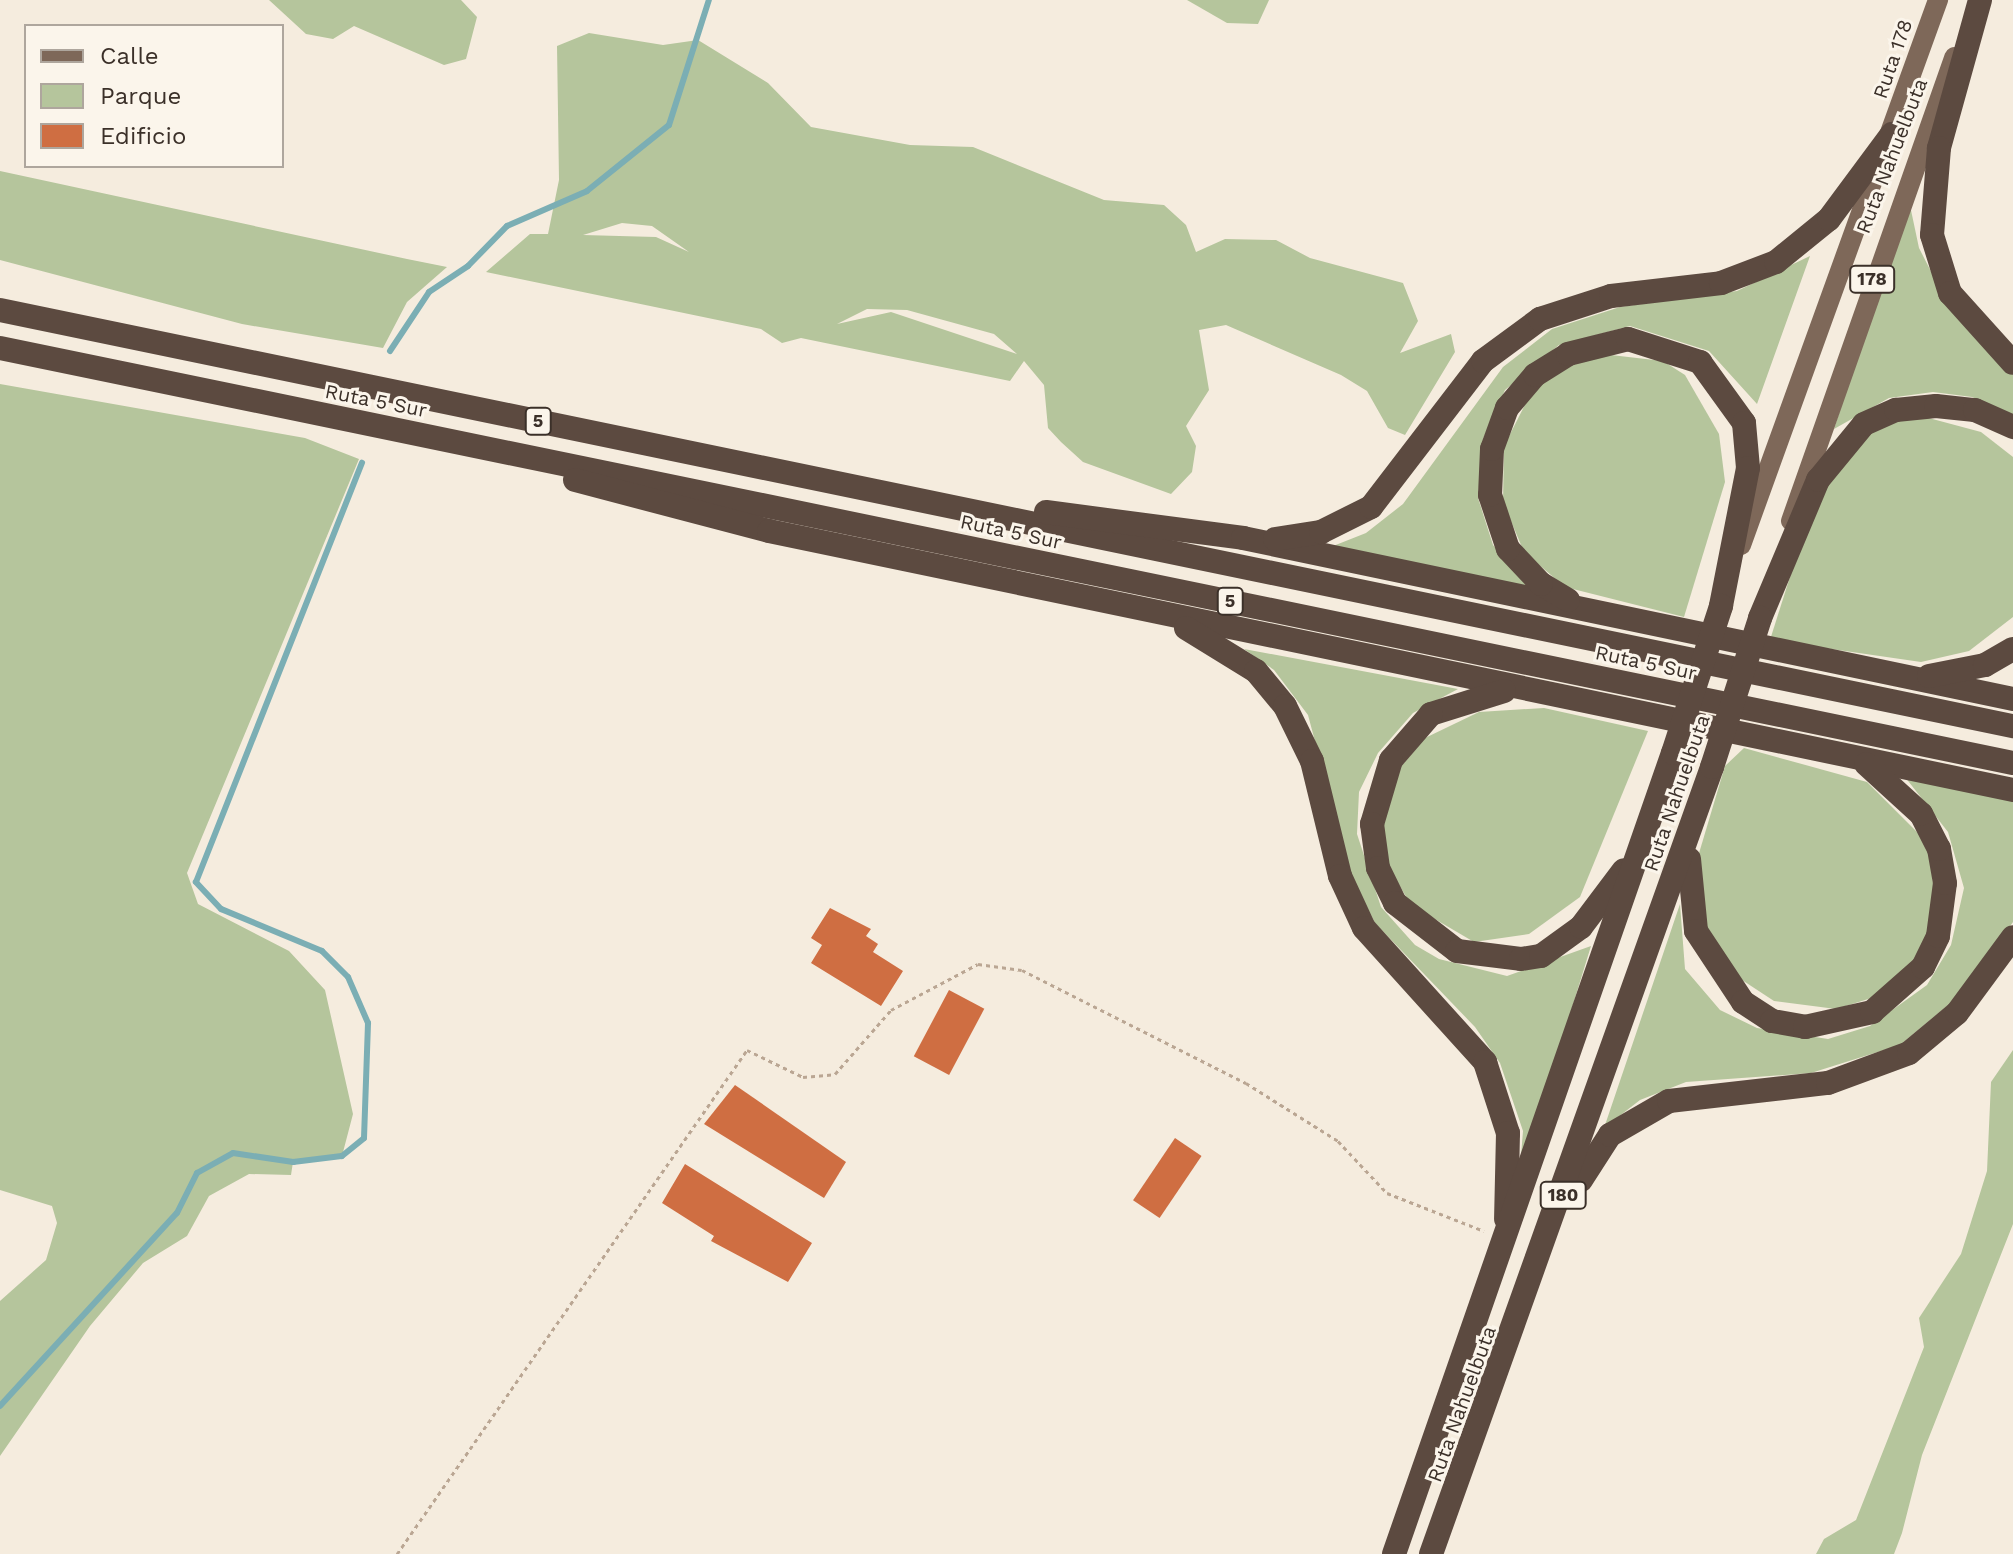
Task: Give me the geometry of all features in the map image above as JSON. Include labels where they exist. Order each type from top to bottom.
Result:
[{"type":"highway","points":[[1978,0],[1939,148],[1932,235],[1950,293],[2013,363]]},
{"type":"highway","points":[[1243,538],[1321,532],[1371,507],[1483,361],[1540,319],[1611,296],[1721,283],[1776,262],[1829,219],[1892,134]]},
{"type":"highway","name":"Ruta 5 Sur","points":[[0,310],[2013,726]]},
{"type":"highway","points":[[1611,617],[1557,594],[1520,565],[1490,495],[1492,449],[1507,408],[1535,375],[1568,354],[1609,340],[1646,340],[1682,351],[1715,375],[1747,440],[1734,563]]},
{"type":"highway","name":"Ruta 5 Sur","points":[[0,348],[2013,763]]},
{"type":"highway","points":[[1779,563],[1831,458],[1864,424],[1896,410],[1936,406],[1975,410],[2013,427]]},
{"type":"highway","points":[[447,440],[719,519],[1143,611],[2013,790]]},
{"type":"highway","points":[[929,502],[1243,538],[2013,699]]},
{"type":"highway","name":"Ruta Nahuelbuta","points":[[1394,1554],[1497,1272],[1734,563]]},
{"type":"highway","name":"Ruta Nahuelbuta","points":[[1431,1554],[1509,1348],[1690,834],[1779,563]]},
{"type":"highway","points":[[1143,611],[1237,657],[1285,706],[1312,761],[1340,876],[1364,928],[1466,1034],[1499,1095],[1510,1173],[1497,1272]]},
{"type":"highway","points":[[1874,672],[1949,675],[2013,649]]},
{"type":"highway","points":[[1523,689],[1460,700],[1431,714],[1391,760],[1372,824],[1378,868],[1395,903],[1457,951],[1500,960],[1541,956],[1581,927],[1641,845]]},
{"type":"highway","points":[[1690,834],[1696,931],[1743,1002],[1772,1021],[1805,1027],[1872,1012],[1900,993],[1927,959],[1943,919],[1945,883],[1939,849],[1921,814],[1896,785],[1849,756]]},
{"type":"highway","points":[[1509,1348],[1587,1166],[1618,1128],[1694,1094],[1828,1083],[1890,1063],[1943,1028],[2013,937]]},
{"type":"main road","name":"Ruta 178","points":[[1892,134],[1938,0]]},
{"type":"main road","name":"Ruta Nahuelbuta","points":[[1779,563],[1815,440],[1978,0]]},
{"type":"main road","name":"Ruta Nahuelbuta","points":[[1734,563],[1892,134]]},
{"type":"path","points":[[397,1554],[747,1050],[803,1077],[835,1074],[891,1010],[978,964],[1022,970],[1246,1083],[1338,1141],[1387,1193],[1502,1238]]},
{"type":"green space","points":[[269,0],[461,0],[477,17],[466,59],[444,65],[354,26],[333,39],[306,34]]},
{"type":"green space","points":[[1187,0],[1269,0],[1258,24],[1227,23]]},
{"type":"green space","points":[[589,33],[663,45],[698,40],[768,83],[811,127],[910,145],[973,147],[1104,200],[1164,205],[1186,225],[1196,252],[1225,239],[1276,240],[1310,258],[1403,283],[1418,321],[1400,353],[1451,334],[1455,352],[1405,435],[1388,428],[1367,391],[1341,375],[1226,325],[1199,330],[1209,390],[1186,426],[1196,446],[1192,472],[1171,494],[1083,462],[1048,428],[1044,385],[1024,361],[1010,381],[801,338],[782,343],[761,329],[486,272],[530,234],[548,234],[559,180],[557,46]],"holes":[[[622,223],[652,226],[689,252],[656,237],[583,235]],[[867,309],[907,310],[994,334],[1017,354],[891,312],[837,324]]]},
{"type":"green space","points":[[0,171],[447,267],[407,302],[383,348],[242,324],[0,260]]},
{"type":"green space","points":[[1908,196],[1919,248],[1940,289],[2013,373],[2013,416],[1972,397],[1933,392],[1889,398],[1834,429]]},
{"type":"green space","points":[[1810,256],[1757,404],[1709,351],[1630,326],[1559,345],[1505,390],[1483,439],[1478,498],[1493,545],[1529,589],[1323,550],[1366,533],[1403,504],[1503,367],[1552,329],[1620,307],[1737,291]]},
{"type":"green space","points":[[1611,355],[1663,361],[1685,375],[1719,434],[1725,482],[1684,617],[1565,587],[1524,552],[1503,502],[1504,446],[1532,391],[1573,362]]},
{"type":"green space","points":[[0,384],[305,438],[359,459],[187,873],[198,904],[289,951],[325,990],[353,1114],[342,1156],[293,1162],[291,1175],[249,1174],[209,1196],[187,1236],[143,1263],[90,1326],[0,1456],[0,1301],[46,1260],[57,1223],[52,1206],[0,1190]]},
{"type":"green space","points":[[1925,417],[1981,432],[2013,457],[2013,617],[1969,651],[1921,662],[1770,640],[1813,504],[1867,434],[1890,421]]},
{"type":"green space","points":[[1244,649],[1458,689],[1413,713],[1378,753],[1359,792],[1357,834],[1381,907],[1415,945],[1439,959],[1507,976],[1591,946],[1519,1180],[1523,1131],[1500,1063],[1475,1027],[1375,923],[1351,876],[1308,715],[1274,670]]},
{"type":"green space","points":[[1544,708],[1648,731],[1580,897],[1529,934],[1474,942],[1411,905],[1388,866],[1381,825],[1398,770],[1425,738],[1479,712]]},
{"type":"green space","points":[[1744,748],[1867,782],[1928,843],[1936,907],[1918,958],[1878,996],[1836,1009],[1774,1001],[1742,980],[1706,930],[1697,860],[1725,766]]},
{"type":"green space","points":[[1905,777],[2013,800],[2013,922],[1965,991],[1900,1045],[1811,1073],[1686,1082],[1640,1100],[1604,1128],[1680,904],[1685,969],[1720,1010],[1757,1028],[1828,1039],[1870,1026],[1927,985],[1951,945],[1964,888],[1948,832]]},
{"type":"green space","points":[[2013,1050],[2013,1224],[1922,1455],[1894,1554],[1816,1554],[1824,1539],[1856,1520],[1924,1347],[1919,1318],[1961,1254],[1987,1171],[1991,1082]]},
{"type":"building","points":[[830,908],[871,929],[866,936],[878,944],[873,952],[903,971],[881,1006],[811,963],[822,945],[811,938]]},
{"type":"building","points":[[949,990],[984,1009],[949,1075],[914,1056]]},
{"type":"building","points":[[735,1085],[846,1162],[824,1198],[704,1124]]},
{"type":"building","points":[[1175,1138],[1202,1156],[1160,1218],[1133,1200]]},
{"type":"building","points":[[685,1164],[812,1243],[788,1282],[711,1241],[714,1236],[662,1203]]},
{"type":"waterway","points":[[390,351],[429,292],[468,266],[507,226],[587,191],[669,125],[709,0]]},
{"type":"waterway","points":[[0,1406],[177,1213],[197,1173],[233,1153],[293,1162],[342,1156],[364,1138],[368,1023],[348,977],[322,951],[221,909],[196,882],[362,463]]}]
